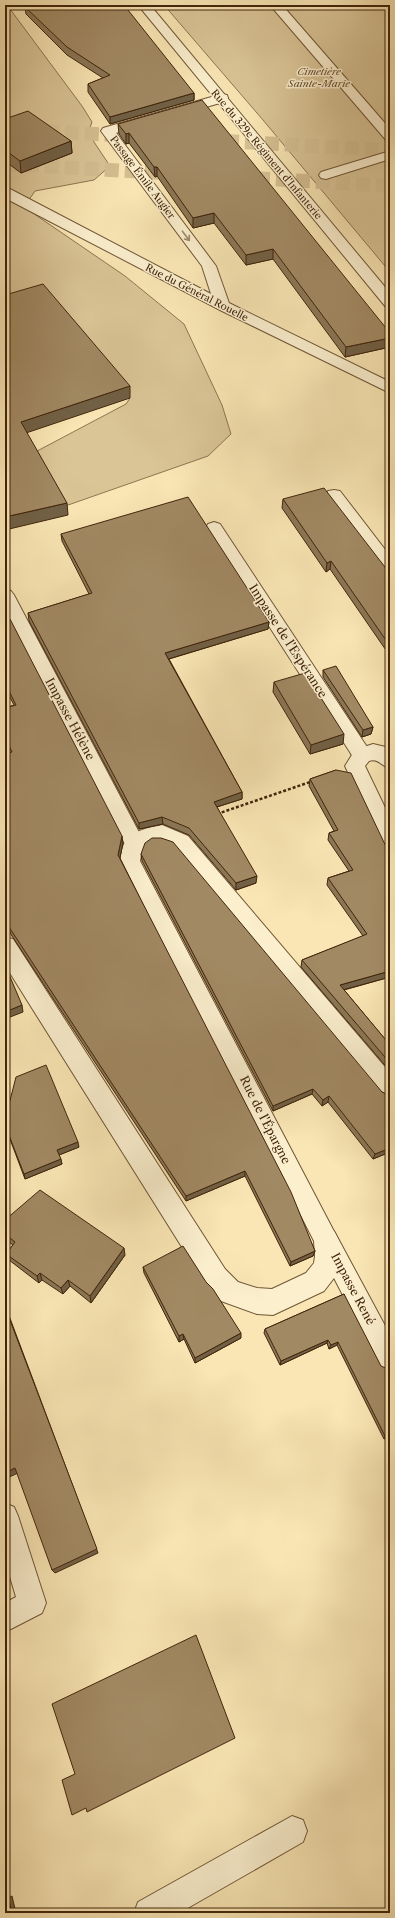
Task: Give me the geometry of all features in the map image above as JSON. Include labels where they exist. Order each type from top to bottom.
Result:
[{"type":"street","name":"Rue du 329e Régiment d'Infanterie","points":[[144,5],[390,302]]},
{"type":"street","name":"Passage Émile Augier","points":[[222,98],[108,131],[209,266],[222,306]]},
{"type":"street","name":"Rue du Général Rouelle","points":[[5,192],[222,306],[390,388]]},
{"type":"street","points":[[390,761],[384,754],[373,752],[358,760],[390,840]]},
{"type":"street","points":[[135,844],[143,837],[162,833],[181,842],[390,1090]]},
{"type":"street","name":"Rue de l'Épargne","points":[[5,946],[212,1271],[230,1292],[257,1301],[273,1302],[315,1282],[325,1269],[328,1256],[326,1239],[130,861],[130,851],[135,844]]},
{"type":"lane","points":[[276,5],[390,137]]},
{"type":"lane","points":[[326,175],[390,155]]},
{"type":"lane","points":[[334,495],[390,568]]},
{"type":"lane","name":"Impasse de l'Espérance","points":[[214,528],[358,760]]},
{"type":"lane","name":"Impasse Hélène","points":[[5,595],[135,844]]},
{"type":"lane","name":"Impasse René","points":[[326,1239],[390,1360]]},
{"type":"lane","points":[[5,1516],[32,1602],[5,1618]]},
{"type":"lane","points":[[149,1913],[292,1831]]},
{"type":"path","points":[[162,833],[358,760]]},
{"type":"green space","points":[[5,5],[7,5],[82,106],[92,122],[88,133],[110,166],[94,180],[35,191],[24,207],[125,276],[184,324],[222,405],[231,434],[208,456],[31,518],[22,459],[126,404],[130,398],[5,308]]},
{"type":"green space","name":"Cimetière Sainte-Marie","points":[[164,5],[390,5],[390,272],[263,120]]},
{"type":"building","points":[[31,5],[124,5],[194,93],[110,117],[88,84],[110,75],[67,47],[25,7]]},
{"type":"building","points":[[202,100],[390,333],[390,338],[346,347],[273,249],[246,255],[214,213],[193,218],[157,167],[154,167],[129,133],[126,134],[118,124]]},
{"type":"building","points":[[28,111],[71,141],[20,161],[5,150],[5,119]]},
{"type":"building","points":[[43,284],[130,386],[21,422],[67,503],[5,517],[5,295]]},
{"type":"building","points":[[324,488],[388,571],[390,570],[390,646],[331,561],[327,563],[283,499]]},
{"type":"building","points":[[188,497],[269,622],[165,653],[242,792],[214,802],[257,876],[236,883],[189,828],[162,817],[139,823],[28,613],[92,593],[61,534]]},
{"type":"building","points":[[10,619],[122,836],[118,855],[291,1192],[315,1251],[291,1262],[245,1171],[186,1196],[9,927],[10,926],[5,918],[5,773],[7,773],[5,769],[5,754],[12,752],[5,737],[5,708],[16,705],[5,683],[5,621]]},
{"type":"building","points":[[336,666],[373,727],[363,730],[323,670]]},
{"type":"building","points":[[305,673],[344,734],[311,745],[274,682]]},
{"type":"building","points":[[336,770],[351,773],[390,855],[390,971],[340,985],[390,1045],[390,1063],[302,960],[367,934],[328,878],[353,870],[329,833],[338,830],[310,779]]},
{"type":"building","points":[[152,838],[161,838],[173,842],[382,1092],[390,1096],[390,1148],[375,1154],[329,1096],[323,1100],[313,1089],[273,1106],[141,854],[145,843]]},
{"type":"building","points":[[5,965],[22,1005],[5,1012]]},
{"type":"building","points":[[46,1065],[78,1142],[57,1150],[61,1159],[24,1174],[5,1125],[5,1120],[16,1077]]},
{"type":"building","points":[[40,1190],[124,1248],[90,1296],[68,1280],[61,1288],[40,1273],[37,1276],[6,1254],[15,1242],[5,1234],[5,1220]]},
{"type":"building","points":[[183,1246],[241,1333],[195,1358],[183,1334],[179,1336],[143,1267]]},
{"type":"building","points":[[344,1294],[381,1366],[390,1370],[390,1434],[385,1436],[338,1342],[331,1345],[328,1340],[281,1361],[265,1329]]},
{"type":"building","points":[[5,1307],[97,1549],[52,1570],[15,1468],[5,1473]]},
{"type":"building","points":[[196,1635],[235,1738],[87,1812],[86,1808],[72,1815],[62,1780],[75,1774],[52,1704]]},
{"type":"building","points":[[8,1898],[12,1913],[5,1913],[5,1900]]},
{"type":"tunnel","points":[[5,129],[149,137]]},
{"type":"tunnel","points":[[205,140],[390,150]]},
{"type":"tunnel","points":[[5,164],[182,174]]},
{"type":"tunnel","points":[[236,177],[390,186]]}]
